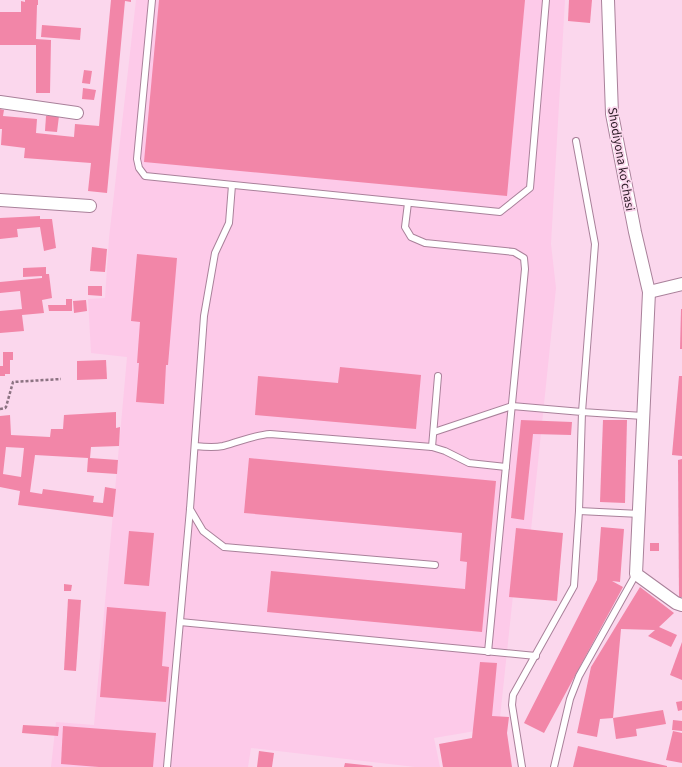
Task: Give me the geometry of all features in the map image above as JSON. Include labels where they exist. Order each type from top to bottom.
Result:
[{"type":"street","name":"Shodiyona koʻchasi","points":[[608,0],[612,114],[635,232],[649,292],[640,514],[636,574]]},
{"type":"street","points":[[0,102],[77,112]]},
{"type":"street","points":[[0,200],[90,206]]},
{"type":"street","points":[[649,292],[682,284]]},
{"type":"street","points":[[636,574],[682,606]]},
{"type":"lane","points":[[152,0],[137,159],[139,168],[145,176],[500,212],[530,188],[546,0]]},
{"type":"lane","points":[[522,767],[512,700],[513,695],[574,586],[579,510],[582,412],[595,244],[576,141]]},
{"type":"lane","points":[[167,767],[190,509],[204,316],[215,253],[229,223],[232,185]]},
{"type":"lane","points":[[408,203],[405,227],[412,237],[425,243],[514,252],[524,258],[525,269],[488,652]]},
{"type":"lane","points":[[432,447],[438,376]]},
{"type":"lane","points":[[434,432],[512,406],[643,416]]},
{"type":"lane","points":[[195,446],[211,448],[223,446],[257,435],[270,434],[432,447],[445,450],[469,463],[506,467]]},
{"type":"lane","points":[[190,509],[203,531],[224,547],[435,565]]},
{"type":"lane","points":[[579,510],[640,514]]},
{"type":"lane","points":[[554,767],[570,699],[579,676],[636,574]]},
{"type":"lane","points":[[180,622],[536,656]]},
{"type":"path","points":[[0,409],[6,407],[13,382],[61,379]]},
{"type":"shaded area","points":[[136,0],[565,0],[551,244],[556,288],[527,569],[516,567],[499,727],[434,738],[440,767],[415,767],[251,748],[248,767],[51,767],[56,722],[94,725],[127,357],[91,353],[88,299],[105,298],[109,238]]},
{"type":"building","points":[[25,0],[38,0],[36,39],[51,40],[50,93],[36,93],[36,45],[0,45],[0,12],[21,12],[21,1],[25,2]]},
{"type":"building","points":[[111,0],[131,0],[131,2],[125,1],[107,193],[88,191],[91,163],[24,158],[25,148],[1,145],[2,129],[0,129],[0,109],[4,110],[3,116],[37,119],[36,133],[74,137],[75,124],[99,126]]},
{"type":"building","points":[[159,0],[525,0],[507,196],[144,162]]},
{"type":"building","points":[[569,0],[592,0],[590,23],[568,21]]},
{"type":"building","points":[[42,25],[81,28],[80,40],[41,37]]},
{"type":"building","points":[[84,70],[92,71],[90,84],[82,83]]},
{"type":"building","points":[[83,88],[96,90],[94,100],[82,99]]},
{"type":"building","points":[[46,116],[59,116],[57,132],[45,131]]},
{"type":"building","points":[[40,216],[40,219],[52,219],[56,248],[44,251],[40,227],[17,229],[18,237],[0,239],[0,218]]},
{"type":"building","points":[[92,247],[107,249],[105,272],[90,271]]},
{"type":"building","points":[[137,254],[177,258],[168,365],[166,365],[164,404],[136,402],[140,322],[131,321]]},
{"type":"building","points":[[46,267],[46,274],[49,274],[52,298],[42,300],[44,313],[22,315],[24,331],[0,333],[0,311],[22,309],[20,291],[0,293],[0,282],[42,278],[42,276],[23,277],[23,268]]},
{"type":"building","points":[[88,286],[102,286],[102,296],[88,295]]},
{"type":"building","points":[[66,299],[72,299],[72,311],[49,311],[48,305],[66,305]]},
{"type":"building","points":[[86,300],[87,311],[74,313],[73,301]]},
{"type":"building","points":[[681,309],[682,349],[680,349]]},
{"type":"building","points":[[3,352],[13,352],[13,360],[10,360],[10,374],[0,376],[0,366],[3,366]]},
{"type":"building","points":[[106,360],[107,379],[77,380],[77,361]]},
{"type":"building","points":[[340,367],[421,375],[416,429],[255,415],[258,376],[338,383]]},
{"type":"building","points":[[679,376],[682,376],[682,456],[672,455]]},
{"type":"building","points":[[116,412],[116,428],[120,427],[119,446],[91,447],[90,458],[118,460],[117,474],[87,472],[88,458],[35,455],[30,492],[42,494],[43,489],[94,496],[93,502],[103,503],[105,487],[116,489],[113,517],[18,505],[20,491],[0,487],[0,416],[10,415],[11,435],[50,437],[51,429],[63,429],[64,415]],"holes":[[[6,447],[24,448],[21,477],[3,474]]]},
{"type":"building","points":[[521,420],[572,422],[571,435],[533,434],[524,520],[511,518]]},
{"type":"building","points":[[603,420],[627,420],[625,503],[600,502]]},
{"type":"building","points":[[249,458],[496,481],[482,632],[267,612],[271,571],[465,589],[467,562],[460,561],[462,533],[244,513]]},
{"type":"building","points":[[682,459],[682,597],[679,597],[678,460]]},
{"type":"building","points":[[601,527],[624,529],[620,582],[612,581],[623,587],[544,733],[524,723],[597,580]]},
{"type":"building","points":[[516,528],[563,533],[557,601],[509,597]]},
{"type":"building","points":[[129,531],[154,533],[149,586],[124,584]]},
{"type":"building","points":[[650,543],[659,543],[659,551],[650,551]]},
{"type":"building","points":[[64,584],[72,585],[71,591],[64,591]]},
{"type":"building","points":[[640,587],[674,613],[659,627],[677,635],[671,647],[648,636],[655,630],[621,629],[613,718],[600,719],[597,737],[577,733],[591,667]]},
{"type":"building","points":[[68,599],[81,600],[76,671],[64,670]]},
{"type":"building","points":[[107,607],[166,612],[162,666],[169,667],[166,702],[100,697]]},
{"type":"building","points":[[682,642],[682,680],[670,675]]},
{"type":"building","points":[[480,662],[497,663],[492,716],[509,717],[507,733],[512,767],[443,767],[439,744],[472,738]]},
{"type":"building","points":[[682,701],[682,710],[678,711],[676,702]]},
{"type":"building","points":[[663,710],[666,724],[636,729],[637,736],[616,739],[613,718]]},
{"type":"building","points":[[673,720],[682,721],[682,731],[672,730]]},
{"type":"building","points":[[23,725],[59,727],[58,736],[22,733]]},
{"type":"building","points":[[63,726],[156,733],[153,767],[99,767],[61,764]]},
{"type":"building","points":[[673,731],[682,733],[682,763],[666,760]]},
{"type":"building","points":[[578,746],[667,766],[667,767],[573,767]]},
{"type":"building","points":[[259,751],[274,753],[272,767],[257,767]]},
{"type":"building","points":[[345,763],[373,766],[344,767]]}]
